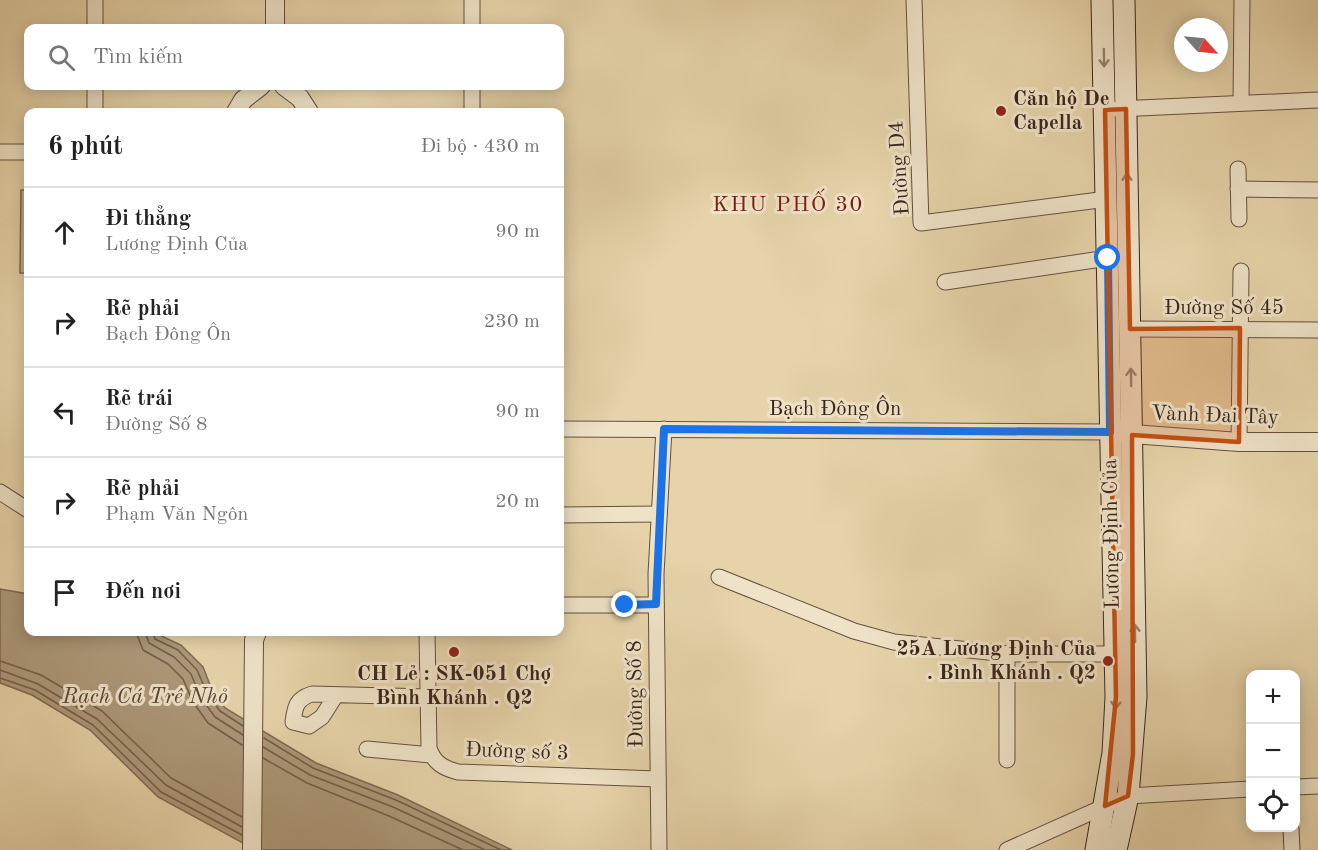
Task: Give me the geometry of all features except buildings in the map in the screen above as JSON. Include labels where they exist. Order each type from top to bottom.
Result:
[{"type":"main road","name":"Lương Định Của","points":[[1102,0],[1116,109],[1130,329],[1132,435],[1136,697],[1128,796],[1116,850]]},
{"type":"main road","points":[[1116,109],[1124,0]]},
{"type":"main road","name":"Lương Định Của","points":[[1096,850],[1113,753],[1115,654],[1107,199],[1116,109]]},
{"type":"street","points":[[95,0],[95,24]]},
{"type":"street","points":[[275,0],[275,24]]},
{"type":"street","points":[[472,0],[472,24]]},
{"type":"street","name":"Đường D4","points":[[914,0],[921,223],[1107,199]]},
{"type":"street","points":[[1241,102],[1242,0]]},
{"type":"street","points":[[95,90],[95,108]]},
{"type":"street","points":[[472,90],[472,108]]},
{"type":"street","points":[[1116,109],[1318,100]]},
{"type":"street","points":[[0,152],[24,152]]},
{"type":"street","points":[[1238,169],[1239,219]]},
{"type":"street","points":[[1239,189],[1318,190]]},
{"type":"street","points":[[945,282],[1108,258]]},
{"type":"street","points":[[1239,442],[1241,271]]},
{"type":"street","name":"Đường Số 45","points":[[1130,329],[1318,330]]},
{"type":"street","name":"Bạch Đông Ôn","points":[[564,429],[1110,432]]},
{"type":"street","name":"Đường Số 8","points":[[659,850],[656,604],[664,429]]},
{"type":"street","name":"Vành Đai Tây","points":[[1110,432],[1239,442],[1318,442]]},
{"type":"street","points":[[0,492],[24,507]]},
{"type":"street","points":[[564,515],[659,514]]},
{"type":"street","points":[[719,577],[854,631],[894,642],[1007,654],[1115,654]]},
{"type":"street","points":[[564,605],[656,604]]},
{"type":"street","points":[[252,850],[256,636]]},
{"type":"street","points":[[367,749],[431,755],[428,742],[427,636]]},
{"type":"street","points":[[1007,654],[1008,760]]},
{"type":"street","points":[[336,695],[428,697]]},
{"type":"street","name":"Đường số 3","points":[[431,755],[442,767],[458,772],[658,779]]},
{"type":"street","points":[[1300,787],[1318,786]]},
{"type":"street","points":[[1008,850],[1128,796],[1246,789]]},
{"type":"street","points":[[1292,832],[1292,850]]},
{"type":"highlighted area","points":[[1126,109],[1130,329],[1240,328],[1239,442],[1132,435],[1133,754],[1128,796],[1105,806],[1116,697],[1105,110]]},
{"type":"shaded area","points":[[21,190],[24,190],[24,273],[20,273]]},
{"type":"water","name":"Rạch Cá Trê Nhỏ","points":[[0,589],[24,593],[24,636],[162,636],[181,645],[203,667],[212,690],[225,708],[316,763],[398,795],[512,850],[256,850],[158,797],[90,730],[32,695],[0,683]]},
{"type":"place","name":"Căn hộ De Capella","points":[[1001,111]]},
{"type":"place","name":"CH Lẻ : SK-051 Chợ Bình Khánh . Q2","points":[[454,652]]},
{"type":"place","name":"25A Lương Định Của . Bình Khánh . Q2","points":[[1108,661]]},
{"type":"district","name":"KHU PHỐ 30","points":[[788,205]]},
{"type":"route","points":[[625,605],[656,604],[664,429],[1110,432],[1108,258]]}]
